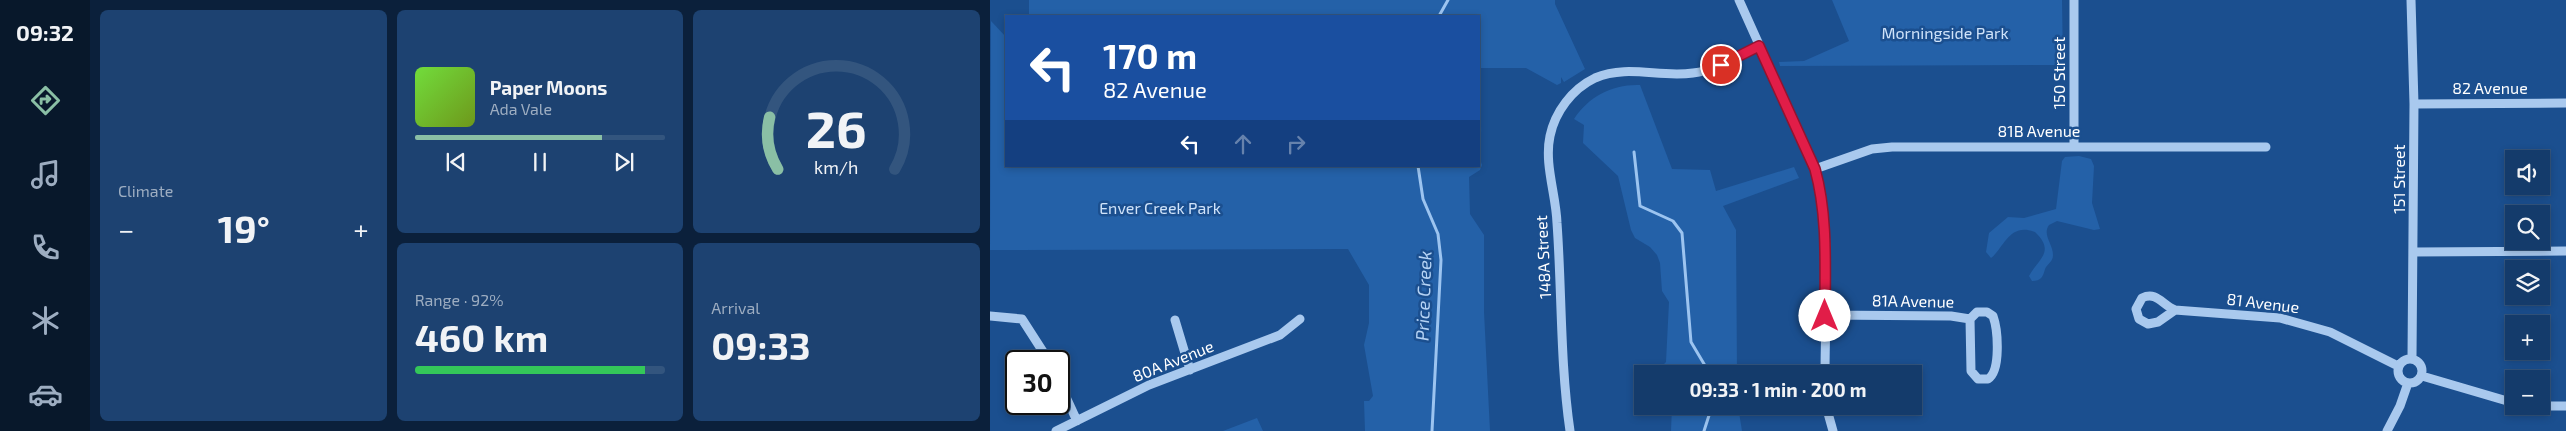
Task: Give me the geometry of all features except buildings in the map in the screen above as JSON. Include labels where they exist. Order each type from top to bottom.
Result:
[{"type":"street","points":[[1739,0],[1815,169],[1820,188],[1824,226],[1824,365]]},
{"type":"street","name":"150 Street","points":[[2074,0],[2074,146]]},
{"type":"street","name":"151 Street","points":[[2411,0],[2414,104],[2412,358]]},
{"type":"street","name":"148A Street","points":[[1570,431],[1564,385],[1557,216],[1548,155],[1550,135],[1555,120],[1563,106],[1577,90],[1595,79],[1620,72],[1685,74],[1705,71],[1759,46]]},
{"type":"street","name":"82 Avenue","points":[[2414,104],[2566,103]]},
{"type":"street","name":"81B Avenue","points":[[1815,169],[1884,147],[2266,147]]},
{"type":"street","points":[[2414,252],[2566,251]]},
{"type":"street","name":"81 Avenue","points":[[2174,310],[2262,315],[2299,322],[2330,332],[2398,366]]},
{"type":"street","name":"81A Avenue","points":[[1985,312],[1991,314],[1994,320],[1996,368],[1988,379],[1978,379],[1971,371],[1970,319],[1975,313],[1985,312]]},
{"type":"street","points":[[990,316],[1022,319],[1042,350]]},
{"type":"street","name":"81A Avenue","points":[[1825,316],[1951,316],[1970,319]]},
{"type":"street","name":"80A Avenue","points":[[1056,431],[1146,386],[1280,335],[1300,319]]},
{"type":"street","points":[[1175,320],[1190,370]]},
{"type":"street","points":[[2405,358],[2412,358],[2420,365],[2422,376],[2416,382],[2408,383],[2399,376],[2398,366],[2405,358]]},
{"type":"street","points":[[2422,376],[2505,399]]},
{"type":"street","points":[[2387,431],[2400,406],[2408,383]]},
{"type":"street","points":[[1070,406],[1077,421]]},
{"type":"street","points":[[2550,406],[2566,406]]},
{"type":"street","points":[[1829,415],[1833,431]]},
{"type":"green space","points":[[1029,0],[1555,0],[1555,4],[1585,69],[1564,82],[1561,77],[1561,83],[1557,85],[1526,68],[1480,68],[1480,15],[1029,15]]},
{"type":"green space","name":"Morningside Park","points":[[1832,0],[2062,0],[2063,65],[1780,66],[1779,62],[1804,61],[1849,41]]},
{"type":"green space","name":"Enver Creek Park","points":[[991,21],[1005,36],[1005,167],[1480,167],[1480,159],[1482,165],[1480,170],[1469,177],[1470,214],[1484,235],[1484,312],[1490,431],[1365,431],[1364,401],[1369,401],[1373,396],[1364,345],[1369,323],[1369,285],[1348,249],[990,250]]},
{"type":"green space","points":[[1630,85],[1640,85],[1672,169],[1710,170],[1716,191],[1794,167],[1799,178],[1723,206],[1736,230],[1737,365],[1663,365],[1666,362],[1669,302],[1662,291],[1660,263],[1657,255],[1650,247],[1635,238],[1631,230],[1618,176],[1583,143],[1584,125],[1574,119],[1587,104],[1602,93]]},
{"type":"green space","points":[[1480,119],[1481,128],[1480,153]]},
{"type":"green space","points":[[2079,156],[2091,159],[2094,166],[2092,203],[2100,229],[2094,230],[2057,221],[2049,225],[2047,236],[2053,251],[2053,257],[2038,280],[2032,281],[2029,276],[2045,250],[2041,239],[2035,232],[2019,230],[2013,233],[1991,258],[1986,252],[1989,233],[2008,217],[2024,218],[2056,209],[2062,161],[2065,157]]},
{"type":"green space","points":[[1672,415],[1739,415],[1742,431],[1671,431]]},
{"type":"green space","points":[[1257,418],[1263,431],[1223,431]]},
{"type":"waterway","name":"Price Creek","points":[[1440,15],[1448,0]]},
{"type":"waterway","points":[[1634,152],[1640,206],[1673,221],[1682,233],[1691,342],[1705,365]]},
{"type":"waterway","name":"Price Creek","points":[[1418,167],[1423,199],[1438,234],[1441,260],[1432,431]]},
{"type":"waterway","points":[[1704,431],[1709,415]]},
{"type":"route","points":[[1721,65],[1759,46],[1815,169],[1820,188],[1824,226],[1825,316]]}]
